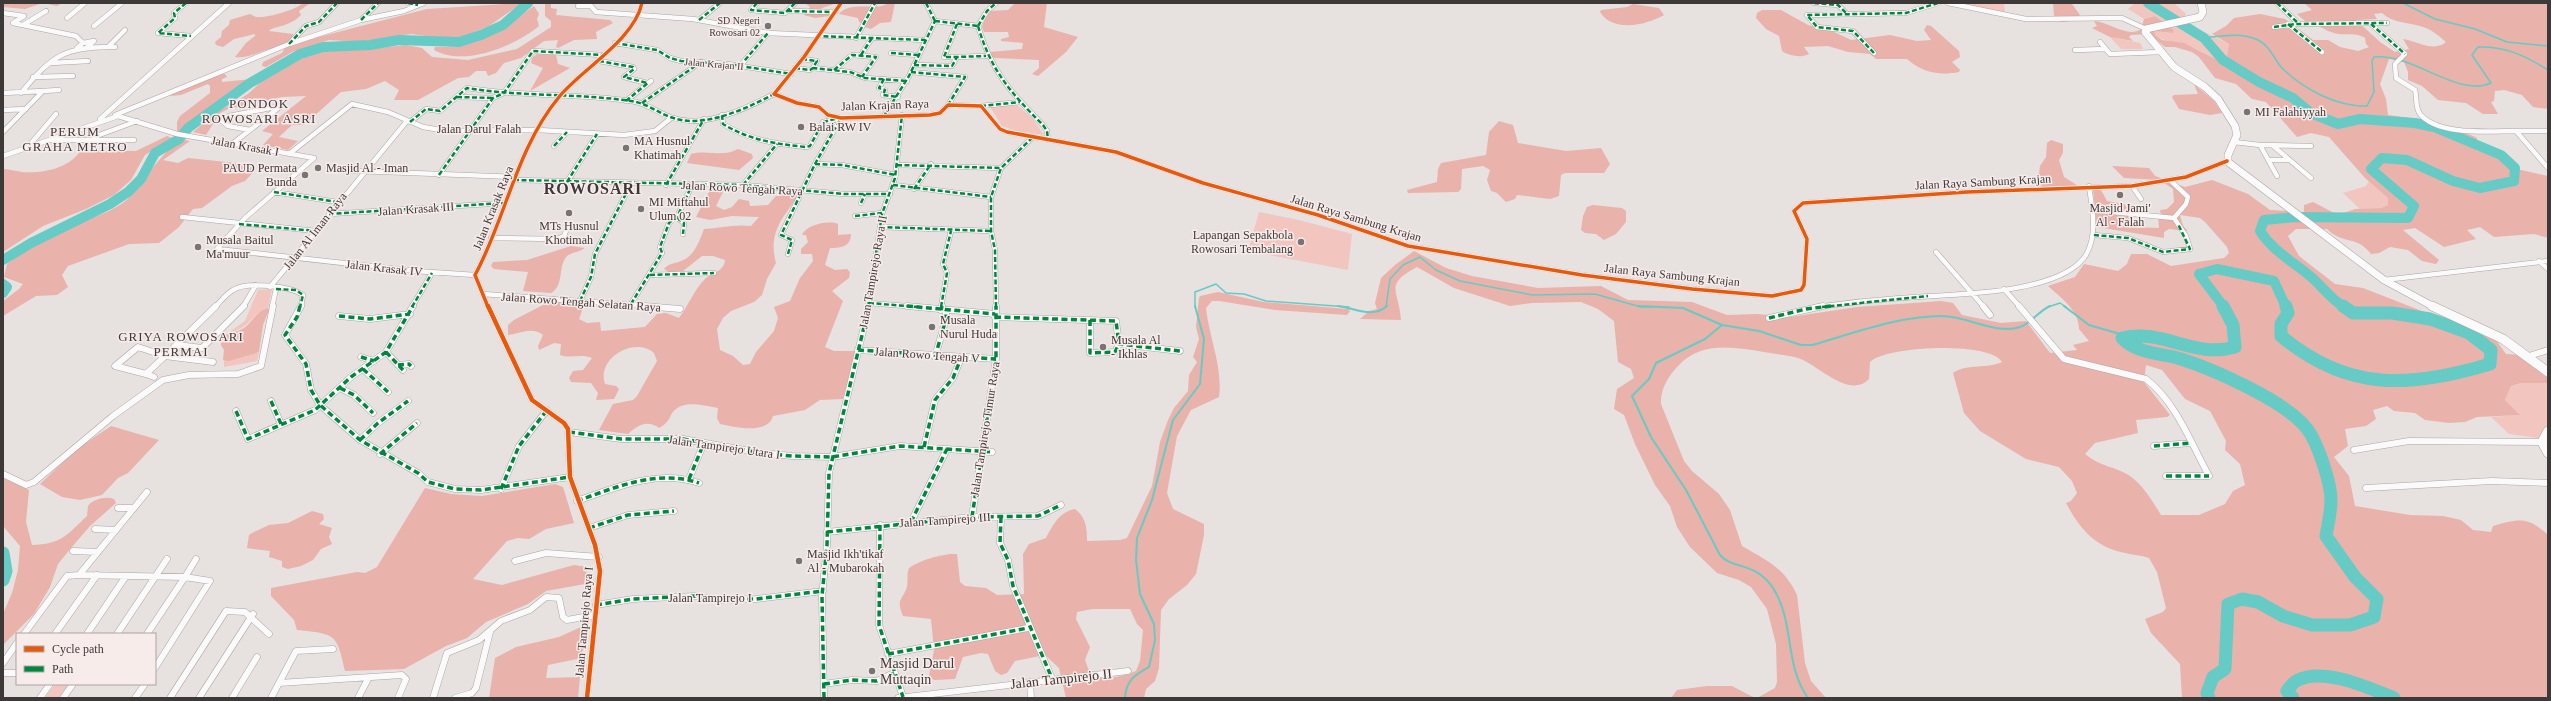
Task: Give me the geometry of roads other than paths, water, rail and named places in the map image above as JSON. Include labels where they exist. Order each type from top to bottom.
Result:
[{"type":"main road","points":[[2201,3],[2203,14],[2146,29],[2147,35],[2178,71],[2205,87],[2218,99],[2235,126],[2237,135],[2227,161],[2384,280],[2444,313],[2503,339],[2529,356],[2548,372]]},
{"type":"main road","points":[[2548,431],[2542,442],[2548,452]]},
{"type":"street","points":[[67,18],[85,3]]},
{"type":"street","points":[[94,26],[122,3]]},
{"type":"street","points":[[186,3],[174,13],[175,18],[158,33],[191,36]]},
{"type":"street","points":[[96,122],[229,3]]},
{"type":"street","points":[[289,44],[306,26],[318,22],[337,3]]},
{"type":"street","points":[[361,20],[378,3]]},
{"type":"street","points":[[408,3],[418,6]]},
{"type":"street","points":[[3,156],[113,116],[289,44],[361,20],[404,11],[424,3]]},
{"type":"street","name":"Jalan Krasak Raya","points":[[475,275],[514,179],[544,117],[561,95],[599,61],[615,43],[639,15],[642,3]]},
{"type":"street","points":[[699,20],[720,3]]},
{"type":"street","points":[[757,3],[752,10],[778,14],[788,11],[835,12]]},
{"type":"street","points":[[788,11],[795,3]]},
{"type":"street","points":[[457,97],[467,88],[504,93],[561,95],[642,103],[661,115],[671,118],[704,119],[722,115],[750,106],[774,94],[791,74],[841,3]]},
{"type":"street","points":[[856,38],[875,3]]},
{"type":"street","points":[[926,3],[935,21]]},
{"type":"street","points":[[996,3],[986,11],[978,26],[986,56],[998,80],[1046,129],[1048,140]]},
{"type":"street","points":[[1814,3],[1838,5],[1846,13]]},
{"type":"street","points":[[1874,53],[1854,31],[1817,27],[1807,15],[1910,12],[1938,3]]},
{"type":"street","points":[[1948,3],[1993,14],[2036,20],[2118,18],[2138,23],[2146,29]]},
{"type":"street","points":[[2277,3],[2299,24]]},
{"type":"street","points":[[578,6],[592,6],[596,12],[699,20],[768,33],[925,40]]},
{"type":"street","points":[[22,25],[46,11]]},
{"type":"street","points":[[4,14],[24,16],[13,23],[76,36],[83,43]]},
{"type":"street","points":[[935,21],[978,26]]},
{"type":"street","points":[[884,116],[898,97],[907,81],[935,21]]},
{"type":"street","points":[[2274,27],[2288,24],[2387,23]]},
{"type":"street","points":[[957,24],[944,57],[986,56]]},
{"type":"street","points":[[2288,24],[2322,52]]},
{"type":"street","points":[[2371,24],[2402,51],[2403,58],[2395,64],[2396,78],[2415,90],[2417,107],[2423,117],[2435,123],[2455,129],[2548,131]]},
{"type":"street","points":[[108,47],[125,30]]},
{"type":"street","points":[[740,66],[768,33]]},
{"type":"street","points":[[862,55],[872,38]]},
{"type":"street","points":[[77,48],[83,43],[94,41],[86,48]]},
{"type":"street","points":[[2100,42],[2111,54],[2161,52]]},
{"type":"street","name":"Jalan Krajan II","points":[[615,43],[657,50],[674,60],[740,66],[791,74]]},
{"type":"street","points":[[21,92],[33,77],[67,51],[77,48],[115,47]]},
{"type":"street","points":[[2075,50],[2106,49]]},
{"type":"street","points":[[457,97],[493,98],[504,93],[527,57],[536,50],[603,55]]},
{"type":"street","points":[[891,53],[918,55]]},
{"type":"street","points":[[834,70],[851,56],[862,55],[876,58],[862,78]]},
{"type":"street","points":[[914,66],[953,66],[957,57]]},
{"type":"street","points":[[802,59],[817,61],[813,68]]},
{"type":"street","points":[[51,63],[88,61]]},
{"type":"street","points":[[599,61],[634,68],[624,77],[649,82],[626,101]]},
{"type":"street","points":[[642,103],[701,62]]},
{"type":"street","points":[[795,68],[810,70],[813,68],[834,70],[850,72],[862,78],[907,81]]},
{"type":"street","points":[[911,72],[965,76],[948,104],[981,106],[1020,102]]},
{"type":"street","points":[[33,77],[73,76]]},
{"type":"street","points":[[884,79],[878,88],[885,90],[883,94],[898,97]]},
{"type":"street","points":[[3,94],[60,90]]},
{"type":"street","points":[[3,132],[43,92]]},
{"type":"street","name":"Jalan Krajan Raya","points":[[774,94],[797,103],[818,107],[828,115],[841,118],[935,114],[948,104]]},
{"type":"street","name":"Jalan Al Iman Raya","points":[[273,288],[337,202],[408,121],[426,108],[440,111],[457,97]]},
{"type":"street","points":[[439,175],[493,98]]},
{"type":"street","name":"Jalan Krasak I","points":[[113,116],[137,121],[177,134],[289,154],[352,104]]},
{"type":"street","name":"Jalan Darul Falah","points":[[352,104],[383,110],[408,121],[436,130],[538,130],[597,134],[644,134],[663,126],[671,118]]},
{"type":"street","points":[[232,144],[281,106],[230,116],[222,121],[228,126],[250,130]]},
{"type":"street","points":[[981,106],[1003,131],[1033,138]]},
{"type":"street","points":[[3,110],[26,109]]},
{"type":"street","points":[[27,148],[56,114]]},
{"type":"street","points":[[722,115],[723,124],[731,130],[759,141],[809,146],[823,122],[841,118]]},
{"type":"street","points":[[890,194],[896,175],[902,115]]},
{"type":"street","points":[[788,254],[792,240],[781,235],[804,190],[815,164],[841,118]]},
{"type":"street","points":[[666,185],[704,119]]},
{"type":"street","points":[[90,139],[137,121]]},
{"type":"street","points":[[2516,131],[2548,168]]},
{"type":"street","points":[[554,146],[567,132]]},
{"type":"street","points":[[567,182],[597,134]]},
{"type":"street","points":[[897,165],[931,164],[1001,168],[1033,138]]},
{"type":"street","name":"Jalan Raya Sambung Krajan","points":[[1033,138],[1116,152],[1203,183],[1318,215],[1408,246],[1582,275],[1772,296],[1796,292],[1804,285],[1807,239],[1794,211],[1797,206],[1803,203],[2089,186],[2132,186],[2172,181],[2199,173],[2227,161]]},
{"type":"street","points":[[48,140],[134,140]]},
{"type":"street","points":[[2234,142],[2260,145],[2311,146]]},
{"type":"street","points":[[743,186],[777,144]]},
{"type":"street","points":[[2260,145],[2277,176]]},
{"type":"street","points":[[2272,145],[2311,178]]},
{"type":"street","points":[[239,224],[314,158],[289,154]]},
{"type":"street","points":[[2269,160],[2289,160]]},
{"type":"street","points":[[815,164],[842,165],[896,175]]},
{"type":"street","points":[[914,189],[931,164]]},
{"type":"street","name":"Jalan Tampirejo Timur Raya","points":[[972,517],[980,450],[987,425],[996,359],[995,250],[991,231],[991,197],[1001,168]]},
{"type":"street","name":"Jalan Rowo Tengah Raya","points":[[333,170],[567,182],[743,186],[865,194],[890,194]]},
{"type":"street","points":[[2172,181],[2188,197],[2186,204],[2174,218]]},
{"type":"street","points":[[580,301],[591,277],[595,254],[631,184]]},
{"type":"street","points":[[632,304],[662,253],[660,247],[669,223],[677,218],[692,185]]},
{"type":"street","points":[[893,185],[914,189],[991,197]]},
{"type":"street","points":[[1769,318],[1806,309],[2004,289],[2063,275],[2079,264],[2088,251],[2094,235],[2089,186]]},
{"type":"street","points":[[2132,186],[2141,199]]},
{"type":"street","points":[[274,192],[337,202]]},
{"type":"street","points":[[861,203],[865,194]]},
{"type":"street","name":"Jalan Tampirejo Raya II","points":[[824,698],[823,591],[827,532],[828,484],[832,457],[869,303],[882,213],[890,194]]},
{"type":"street","name":"Jalan Krasak III","points":[[328,214],[504,203]]},
{"type":"street","points":[[2092,210],[2174,218]]},
{"type":"street","points":[[855,216],[882,213]]},
{"type":"street","points":[[182,217],[316,231]]},
{"type":"street","points":[[677,218],[684,223],[683,234]]},
{"type":"street","points":[[2094,235],[2128,238],[2163,252],[2190,249],[2186,236],[2174,218]]},
{"type":"street","name":"Jalan Krasak IV","points":[[239,224],[217,248],[294,259],[432,273],[475,275]]},
{"type":"street","points":[[491,238],[556,239],[564,236],[568,226]]},
{"type":"street","points":[[880,226],[951,231],[991,231]]},
{"type":"street","points":[[935,357],[946,319],[943,310],[947,273],[943,264],[951,231]]},
{"type":"street","points":[[1936,252],[1973,293],[1990,315]]},
{"type":"street","points":[[2539,261],[2548,270]]},
{"type":"street","points":[[2384,280],[2424,272],[2469,270],[2548,261]]},
{"type":"street","points":[[236,411],[247,439],[320,405],[386,352],[410,314],[432,273]]},
{"type":"street","points":[[650,275],[714,273]]},
{"type":"street","points":[[475,275],[501,338],[532,400],[564,423],[569,432]]},
{"type":"street","points":[[177,345],[202,348],[243,308],[256,285]]},
{"type":"street","points":[[146,374],[235,288],[256,285],[296,290],[303,295],[303,302],[297,317],[285,335],[306,364],[311,390],[320,405],[360,440],[380,454],[418,473],[428,482],[442,487],[469,490],[501,489],[570,478]]},
{"type":"street","points":[[3,474],[26,484],[34,482],[124,408],[164,380],[175,377],[222,375],[255,370],[261,366],[273,288]]},
{"type":"street","points":[[2004,289],[2064,359],[2149,381],[2165,398],[2209,476],[2166,476]]},
{"type":"street","name":"Jalan Rowo Tengah Selatan Raya","points":[[483,294],[632,304],[680,309]]},
{"type":"street","points":[[869,303],[995,315],[1117,321],[1119,344],[1115,352],[1090,353],[1090,320]]},
{"type":"street","points":[[339,316],[370,319],[410,314]]},
{"type":"street","points":[[1119,344],[1180,351]]},
{"type":"street","points":[[154,377],[115,366],[138,347],[165,356],[213,362]]},
{"type":"street","name":"Jalan Rowo Tengah V","points":[[858,350],[935,357],[996,359]]},
{"type":"street","points":[[2529,356],[2548,350]]},
{"type":"street","points":[[386,352],[403,370]]},
{"type":"street","points":[[361,357],[374,361]]},
{"type":"street","points":[[924,447],[936,400],[953,378],[961,358]]},
{"type":"street","points":[[398,365],[409,364],[411,366]]},
{"type":"street","points":[[363,369],[388,392]]},
{"type":"street","points":[[340,388],[354,395],[372,414]]},
{"type":"street","points":[[271,401],[281,424]]},
{"type":"street","points":[[360,440],[378,423],[408,401]]},
{"type":"street","points":[[501,489],[519,446],[547,410]]},
{"type":"street","points":[[380,454],[417,423]]},
{"type":"street","name":"Jalan Tampirejo Utara I","points":[[569,432],[621,439],[683,439],[761,453],[832,457],[880,448],[924,447],[992,452]]},
{"type":"street","name":"Jalan Tampirejo Raya I","points":[[569,432],[570,478],[577,501],[589,528],[599,557],[587,698]]},
{"type":"street","points":[[2354,450],[2409,441],[2542,442]]},
{"type":"street","points":[[689,479],[704,443]]},
{"type":"street","points":[[2154,446],[2191,443]]},
{"type":"street","points":[[911,522],[947,449]]},
{"type":"street","points":[[577,501],[638,481],[689,479],[699,483]]},
{"type":"street","points":[[2366,488],[2492,481],[2548,483]]},
{"type":"street","points":[[79,575],[147,492]]},
{"type":"street","name":"Jalan Tampirejo III","points":[[827,532],[880,525],[972,517],[1044,515],[1061,506]]},
{"type":"street","points":[[118,508],[134,508]]},
{"type":"street","points":[[589,528],[628,515],[674,511]]},
{"type":"street","points":[[1001,516],[1000,543],[1008,560],[1013,586],[1028,628],[1053,681]]},
{"type":"street","points":[[880,525],[877,605],[878,625],[900,697]]},
{"type":"street","points":[[95,529],[116,530]]},
{"type":"street","points":[[74,551],[98,552]]},
{"type":"street","points":[[515,560],[544,552],[572,552],[599,557]]},
{"type":"street","points":[[118,633],[167,559]]},
{"type":"street","points":[[148,633],[196,559]]},
{"type":"street","points":[[56,633],[97,575]]},
{"type":"street","points":[[25,633],[67,576],[97,575],[185,578],[210,581],[156,666]]},
{"type":"street","points":[[88,633],[126,576]]},
{"type":"street","name":"Jalan Tampirejo I","points":[[596,604],[633,599],[695,596],[719,600],[756,599],[823,591]]},
{"type":"street","points":[[433,698],[447,653],[472,644],[490,632],[501,621],[525,612],[546,597],[553,596],[561,601],[563,617],[567,620],[595,615]]},
{"type":"street","points":[[170,698],[223,614],[230,610],[253,614],[269,634]]},
{"type":"street","points":[[199,698],[253,614]]},
{"type":"street","points":[[888,654],[1028,628]]},
{"type":"street","points":[[455,698],[472,693],[476,688],[490,632]]},
{"type":"street","points":[[3,663],[16,644]]},
{"type":"street","points":[[271,698],[296,651],[333,649]]},
{"type":"street","points":[[232,698],[257,657]]},
{"type":"street","name":"Jalan Tampirejo II","points":[[900,697],[1030,682],[1053,681],[1128,671]]},
{"type":"street","points":[[3,673],[16,673]]},
{"type":"street","points":[[824,684],[852,680],[877,681],[886,675],[894,674]]},
{"type":"street","points":[[279,683],[405,676],[406,679],[398,698]]},
{"type":"street","points":[[358,698],[368,679]]},
{"type":"street","points":[[1030,682],[1032,698]]},
{"type":"street","points":[[40,698],[49,685]]},
{"type":"street","points":[[63,698],[72,685]]},
{"type":"street","points":[[135,698],[144,685]]},
{"type":"waterway","points":[[3,260],[31,243],[110,204],[128,192],[141,179],[155,153],[179,139],[188,128],[250,83],[300,54],[323,47],[370,45],[399,40],[459,42],[481,35],[503,25],[528,3]]},
{"type":"waterway","points":[[2148,3],[2204,38],[2223,60],[2259,82],[2293,98],[2311,113],[2338,124],[2360,119],[2415,123],[2434,127],[2501,155],[2515,168],[2514,181],[2480,188],[2453,181],[2407,160],[2382,158],[2371,169],[2414,206],[2408,218],[2295,217],[2264,220],[2260,231],[2265,238],[2344,307]]},
{"type":"waterway","points":[[2403,3],[2435,19],[2475,29],[2507,42],[2548,46]]},
{"type":"waterway","points":[[2204,38],[2238,35],[2258,40],[2269,49],[2282,68],[2290,76],[2310,90],[2332,100],[2356,106],[2367,106],[2374,92],[2372,61],[2374,57],[2390,58],[2405,62],[2450,81],[2464,85],[2478,86],[2491,83],[2472,55],[2478,47],[2506,50],[2532,60],[2548,70]]},
{"type":"waterway","points":[[1386,307],[1390,279],[1403,265],[1420,257],[1436,270],[1460,281],[1532,295],[1595,294],[1641,307],[1653,307]]},
{"type":"waterway","points":[[2224,307],[2199,274],[2217,269],[2274,281],[2286,307]]},
{"type":"waterway","points":[[3,284],[7,287],[3,293]]},
{"type":"waterway","points":[[1195,306],[1195,292],[1216,284],[1226,293],[1244,294],[1266,301],[1340,306]]},
{"type":"waterway","points":[[2049,307],[2060,303],[2066,307]]},
{"type":"waterway","points":[[1125,698],[1129,682],[1149,667],[1155,640],[1154,624],[1140,594],[1136,560],[1137,538],[1152,500],[1173,420],[1200,384],[1204,339],[1195,306]]},
{"type":"waterway","points":[[1340,306],[1349,307]]},
{"type":"waterway","points":[[1340,306],[1363,312],[1375,312],[1386,307]]},
{"type":"waterway","points":[[1638,306],[1683,308],[1722,325]]},
{"type":"waterway","points":[[2064,306],[2089,325],[2127,336]]},
{"type":"waterway","points":[[2209,698],[2207,693],[2213,677],[2225,669],[2228,604],[2242,599],[2258,602],[2283,616],[2312,625],[2350,625],[2374,617],[2377,599],[2355,577],[2326,536],[2331,504],[2329,484],[2316,444],[2308,430],[2298,419],[2268,398],[2231,379],[2181,359],[2142,350],[2128,343],[2122,338],[2137,336],[2151,337],[2206,349],[2220,350],[2235,347],[2233,325],[2223,306]]},
{"type":"waterway","points":[[2286,306],[2288,313],[2281,324],[2281,336],[2306,354],[2331,367],[2355,376],[2381,380],[2433,378],[2490,364],[2491,350],[2469,333],[2430,319],[2392,313],[2353,313],[2343,306]]},
{"type":"waterway","points":[[1722,325],[1759,331],[1801,345],[1812,345],[1876,326],[1926,317],[1952,317],[1991,327],[2011,329],[2024,325],[2049,307]]},
{"type":"waterway","points":[[1722,325],[1705,339],[1656,363],[1649,379],[1632,396],[1651,437],[1686,490],[1720,555],[1731,563],[1759,574],[1766,579],[1773,588],[1780,601],[1784,615],[1796,672],[1808,698]]},
{"type":"waterway","points":[[3,553],[6,571],[3,580]]},
{"type":"waterway","points":[[2293,698],[2287,691],[2295,682],[2309,677],[2320,676],[2346,680],[2394,698]]},
{"type":"place","name":"SD Negeri Rowosari 02","points":[[768,26]]},
{"type":"place","name":"MI Falahiyyah","points":[[2247,112]]},
{"type":"place","name":"Balai RW IV","points":[[801,127]]},
{"type":"place","name":"MA Husnul Khatimah","points":[[626,148]]},
{"type":"place","name":"Masjid Al - Iman","points":[[318,168]]},
{"type":"place","name":"PAUD Permata Bunda","points":[[305,175]]},
{"type":"place","name":"Masjid Jami' Al - Falah","points":[[2120,195]]},
{"type":"place","name":"MI Miftahul Ulum 02","points":[[641,209]]},
{"type":"place","name":"MTs Husnul Khotimah","points":[[569,213]]},
{"type":"place","name":"Lapangan Sepakbola Rowosari Tembalang","points":[[1301,242]]},
{"type":"place","name":"Musala Baitul Ma'muur","points":[[198,247]]},
{"type":"place","name":"Musala Nurul Huda","points":[[932,327]]},
{"type":"place","name":"Musala Al - Ikhlas","points":[[1103,347]]},
{"type":"place","name":"Masjid Ikh'tikaf Al - Mubarokah","points":[[799,561]]},
{"type":"place","name":"Masjid Darul Muttaqin","points":[[872,671]]},
{"type":"district","name":"PONDOK ROWOSARI ASRI","points":[[259,110]]},
{"type":"district","name":"PERUM GRAHA METRO","points":[[75,138]]},
{"type":"district","name":"ROWOSARI","points":[[593,188]]},
{"type":"district","name":"GRIYA ROWOSARI PERMAI","points":[[181,344]]}]
